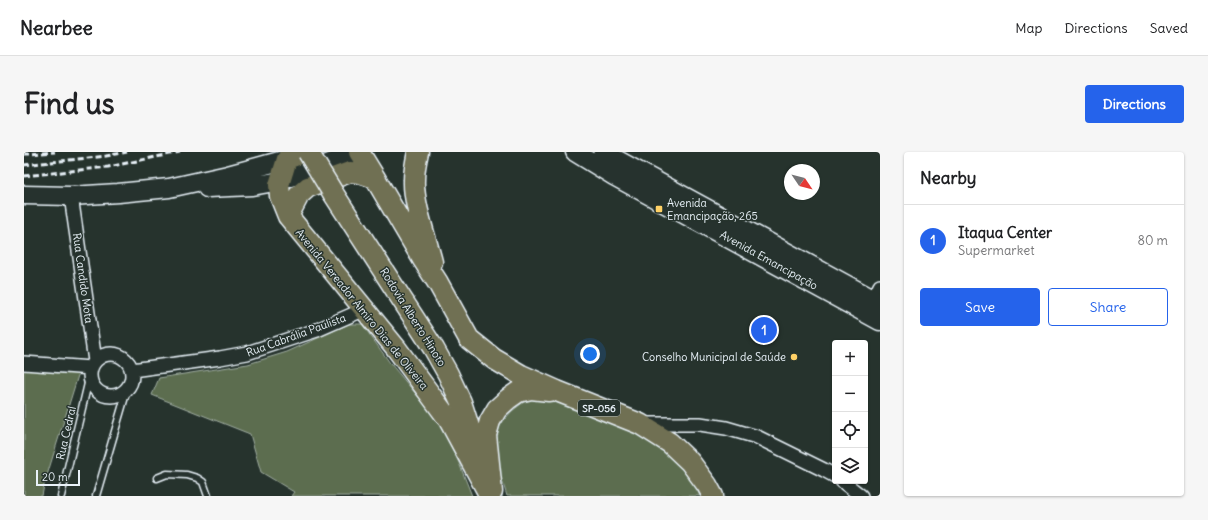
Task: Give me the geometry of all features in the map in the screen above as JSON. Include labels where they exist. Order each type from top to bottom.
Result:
[{"type":"main road","points":[[24,195],[71,196],[169,188],[228,175],[287,159],[306,152]]},
{"type":"main road","name":"Rodovia Alberto Hinoto","points":[[306,152],[430,342],[448,374],[460,402],[491,496]]},
{"type":"main road","points":[[169,188],[226,188],[252,186],[280,181],[359,152],[438,283]]},
{"type":"main road","points":[[418,152],[415,163],[415,196],[438,283]]},
{"type":"main road","name":"Avenida Emancipação","points":[[575,152],[621,163]]},
{"type":"main road","name":"Avenida Emancipação","points":[[603,152],[876,304]]},
{"type":"main road","name":"Avenida Vereador Almiro Dias de Oliveira","points":[[287,159],[280,181],[280,196],[288,216],[396,348],[449,420],[491,496]]},
{"type":"main road","points":[[288,216],[299,195],[308,187],[350,172],[366,174],[375,178]]},
{"type":"main road","name":"SP-056","points":[[438,283],[469,339],[494,359],[521,375],[640,424],[670,443],[690,462],[713,496]]},
{"type":"main road","points":[[491,496],[486,435],[490,421],[497,409],[508,398],[518,392],[531,389],[557,391]]},
{"type":"street","name":"Rua Candido Mota","points":[[71,196],[92,368]]},
{"type":"street","name":"Rua Cabrália Paulista","points":[[132,370],[247,353],[317,330],[365,309]]},
{"type":"street","points":[[113,353],[125,358],[130,364],[132,370],[131,383],[127,390],[121,394],[107,396],[94,388],[91,382],[92,368],[100,357],[106,354],[113,353]]},
{"type":"street","points":[[24,363],[92,368]]},
{"type":"street","points":[[640,424],[700,424],[726,428],[757,437],[832,474]]},
{"type":"street","points":[[846,484],[861,496]]},
{"type":"lane","name":"Rua Cedral","points":[[61,496],[92,368]]},
{"type":"lane","points":[[96,496],[127,390]]},
{"type":"lane","points":[[157,478],[167,474],[187,474],[203,482],[208,496]]},
{"type":"green space","points":[[349,324],[362,324],[390,363],[440,423],[459,463],[472,496],[291,496],[294,492],[261,472],[250,434],[152,395],[159,378],[248,364],[287,352]]},
{"type":"green space","points":[[24,369],[80,369],[44,485],[42,496],[24,496]]},
{"type":"green space","points":[[553,398],[647,433],[673,452],[693,481],[700,496],[507,496],[500,474],[496,442],[498,429],[512,411],[525,401]]},
{"type":"railway","points":[[24,154],[55,152]]},
{"type":"railway","points":[[24,165],[106,156],[127,152]]},
{"type":"railway","points":[[24,176],[108,167],[180,152]]},
{"type":"place","name":"Avenida Emancipação, 265","points":[[659,209]]},
{"type":"place","name":"Itaqua Center","points":[[764,330]]},
{"type":"place","name":"Conselho Municipal de Saúde","points":[[794,357]]}]
